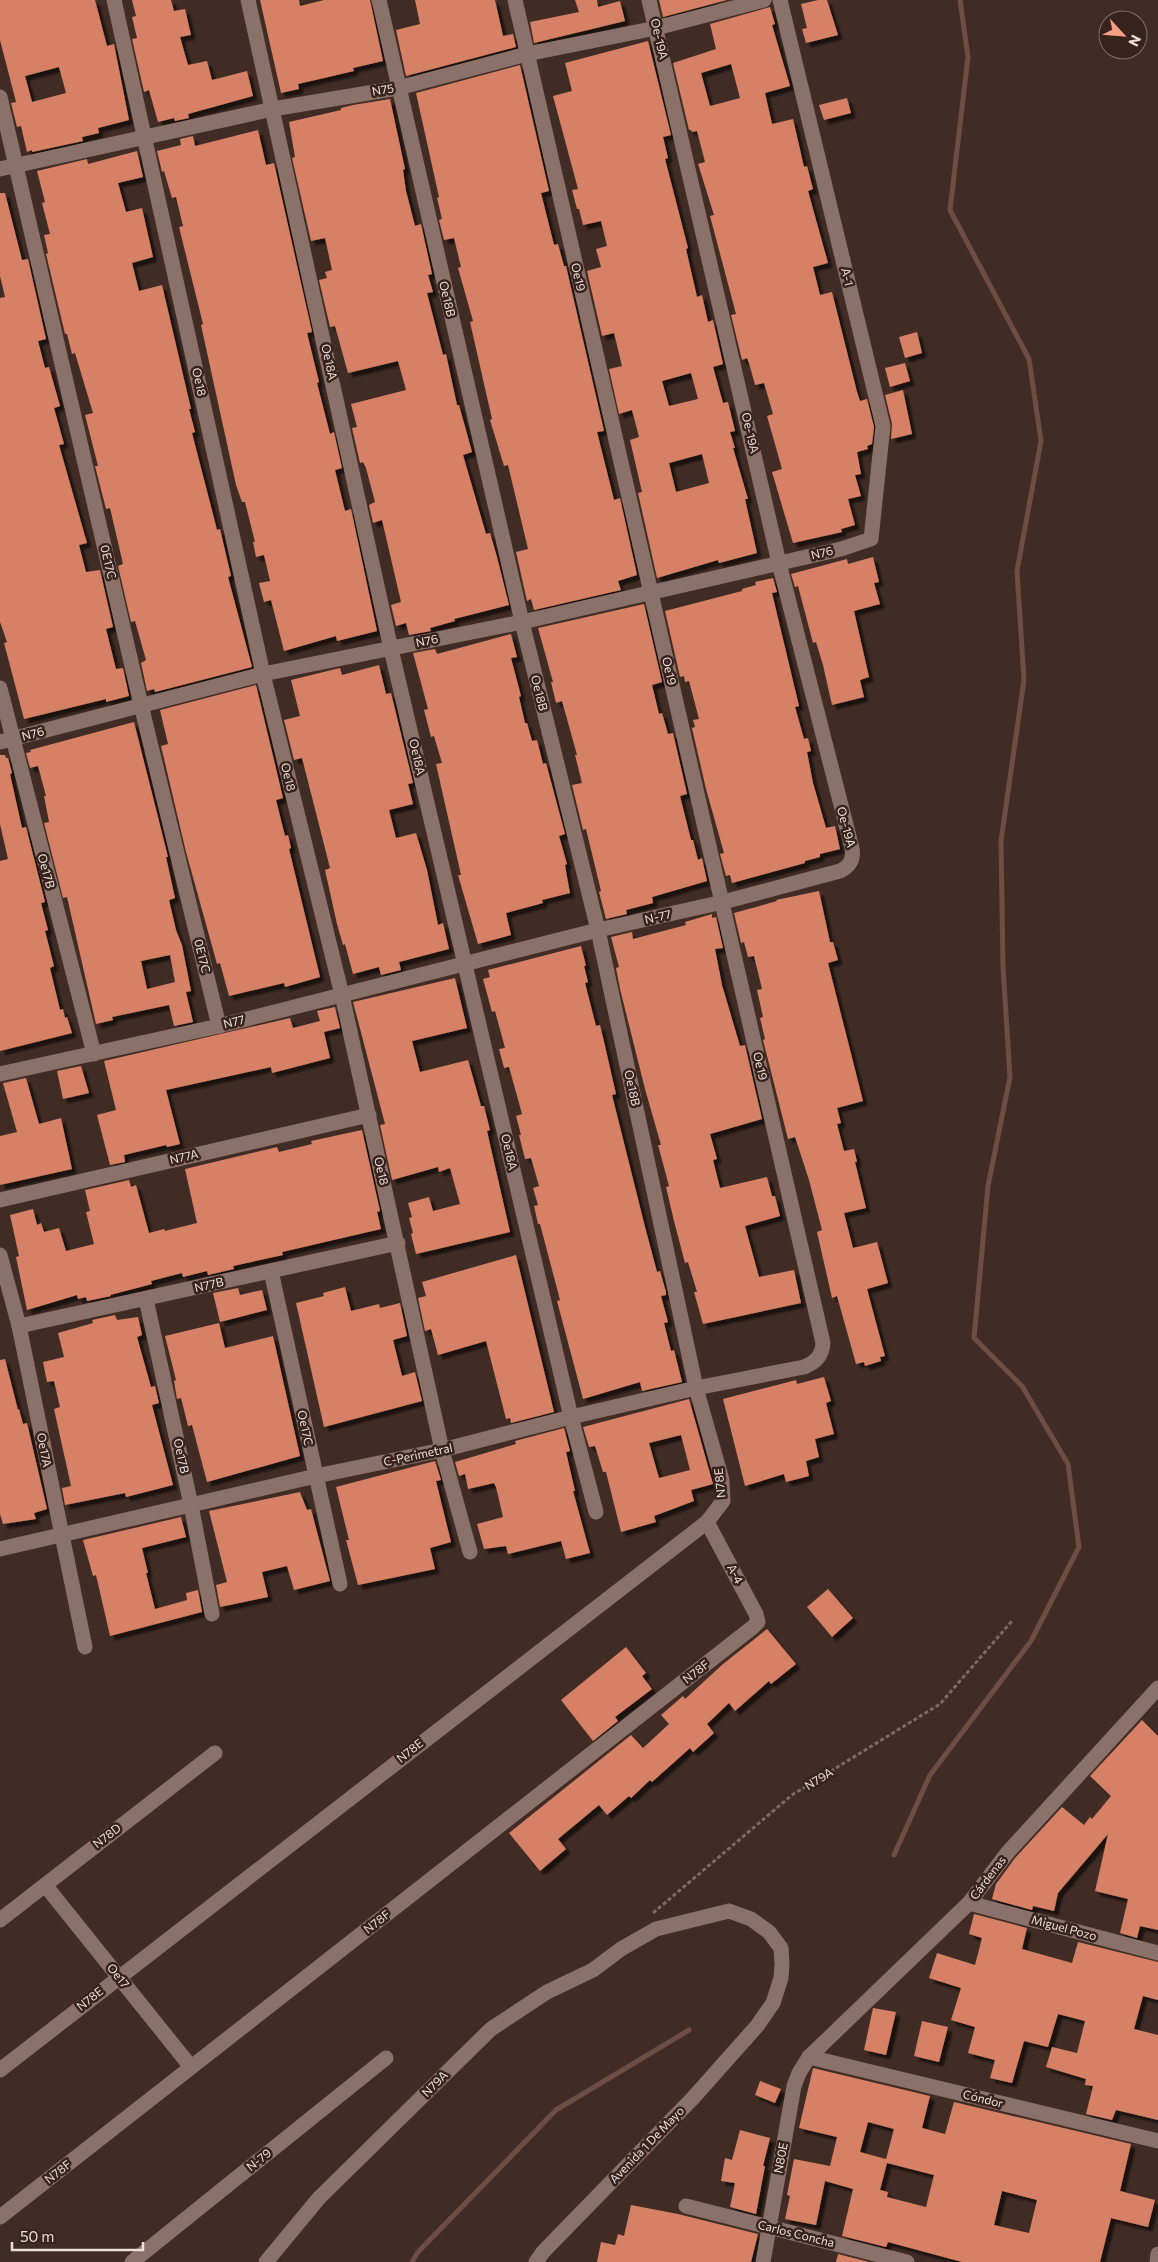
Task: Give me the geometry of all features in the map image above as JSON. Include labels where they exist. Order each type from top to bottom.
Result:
[{"type":"street","name":"Oe18","points":[[114,0],[146,137],[263,674],[342,995],[442,1450],[470,1552]]},
{"type":"street","name":"Oe18A","points":[[248,0],[391,648],[571,1417],[596,1512]]},
{"type":"street","name":"Oe18B","points":[[379,0],[522,622],[598,930],[696,1388]]},
{"type":"street","name":"Oe19","points":[[515,0],[724,902],[823,1343]]},
{"type":"street","name":"Oe-19A","points":[[650,0],[780,563],[852,848],[853,854],[849,865]]},
{"type":"street","name":"N75","points":[[0,169],[273,109],[398,88],[528,54],[656,28],[764,0]]},
{"type":"street","name":"A-1","points":[[780,0],[883,426],[872,537],[868,542],[855,545]]},
{"type":"street","name":"0E17C","points":[[0,97],[141,705],[219,1026]]},
{"type":"street","name":"N76","points":[[6,741],[263,674],[522,622],[855,545]]},
{"type":"street","name":"Oe17B","points":[[0,688],[6,741],[94,1054]]},
{"type":"street","name":"N-77","points":[[466,964],[598,930],[724,902],[840,871],[849,865]]},
{"type":"street","name":"N77","points":[[0,1074],[219,1026],[466,964]]},
{"type":"street","name":"N77A","points":[[0,1200],[368,1114]]},
{"type":"street","name":"N77B","points":[[19,1326],[398,1243]]},
{"type":"street","name":"Oe17A","points":[[0,1255],[19,1326],[85,1647]]},
{"type":"street","name":"Oe17C","points":[[271,1271],[340,1584]]},
{"type":"street","name":"Oe17B","points":[[146,1299],[191,1505],[212,1614]]},
{"type":"street","name":"C-Perimetral","points":[[0,1549],[316,1476],[442,1450],[696,1388],[804,1367],[814,1363],[819,1357],[823,1343]]},
{"type":"street","name":"N78E","points":[[0,2070],[707,1522],[724,1501],[722,1480],[696,1388]]},
{"type":"street","name":"A-4","points":[[707,1522],[756,1614],[758,1622],[753,1627]]},
{"type":"street","name":"N78F","points":[[0,2217],[753,1627]]},
{"type":"street","name":"Cárdenas","points":[[809,2057],[969,1903],[1008,1852],[1158,1688]]},
{"type":"street","name":"N78D","points":[[0,1920],[215,1753]]},
{"type":"street","name":"Oe17","points":[[45,1884],[191,2067]]},
{"type":"street","name":"Miguel Pozo","points":[[969,1903],[1158,1953]]},
{"type":"street","name":"N79A","points":[[266,2262],[319,2198],[491,2029],[547,1992],[594,1970],[621,1949],[656,1928],[729,1911],[751,1919],[769,1932],[781,1948],[781,1978],[773,2003],[757,2026]]},
{"type":"street","name":"Avenida 1 De Mayo","points":[[536,2262],[550,2245],[692,2098],[757,2026]]},
{"type":"street","name":"Cóndor","points":[[809,2057],[1158,2141]]},
{"type":"street","name":"N80E","points":[[763,2262],[794,2086],[799,2073],[809,2057]]},
{"type":"street","name":"N-79","points":[[132,2262],[386,2058]]},
{"type":"street","name":"Carlos Concha","points":[[686,2206],[907,2262]]},
{"type":"street","points":[[1157,2262],[1158,2254]]},
{"type":"path","name":"N79A","points":[[651,1915],[792,1795],[940,1704],[1012,1621]]},
{"type":"building","points":[[0,0],[95,0],[107,46],[114,44],[129,120],[98,128],[99,133],[82,137],[83,141],[27,152],[21,126],[17,127],[11,103],[16,102],[0,40]],"holes":[[[59,67],[66,93],[32,102],[25,76]]]},
{"type":"building","points":[[132,0],[171,0],[174,11],[185,9],[191,35],[180,37],[188,65],[207,61],[212,80],[247,71],[253,96],[188,114],[189,118],[175,121],[174,118],[158,122],[149,90],[144,92],[132,39],[137,38],[132,17],[136,16]]},
{"type":"building","points":[[260,0],[299,0],[300,6],[324,0],[370,0],[383,61],[353,68],[354,71],[298,84],[299,89],[281,93]]},
{"type":"building","points":[[415,0],[495,0],[503,36],[513,34],[516,47],[406,76],[396,30],[420,24]]},
{"type":"building","points":[[575,0],[597,0],[598,7],[620,1],[625,21],[534,43],[530,22],[579,12]]},
{"type":"building","points":[[659,0],[727,0],[663,17]]},
{"type":"building","points":[[827,0],[838,35],[806,43],[802,29],[807,28],[801,4]]},
{"type":"building","points":[[770,7],[775,24],[772,25],[790,86],[765,93],[772,124],[793,119],[804,167],[807,166],[813,189],[808,191],[828,263],[813,267],[820,295],[832,292],[857,392],[860,401],[867,399],[874,427],[872,444],[867,446],[868,449],[857,452],[861,474],[855,475],[861,496],[848,499],[855,525],[841,529],[842,532],[793,543],[772,472],[782,469],[767,416],[773,414],[764,383],[755,385],[747,358],[742,360],[731,315],[736,314],[710,216],[714,215],[698,164],[705,162],[697,131],[692,132],[689,130],[673,63],[716,49],[710,24]],"holes":[[[731,64],[740,98],[710,106],[701,73]]]},
{"type":"building","points":[[648,41],[671,135],[663,137],[668,158],[665,159],[688,248],[686,249],[697,297],[702,295],[708,322],[713,320],[723,364],[713,367],[723,403],[728,402],[735,431],[730,432],[748,499],[745,499],[757,553],[719,563],[718,560],[657,578],[638,493],[642,492],[630,440],[639,437],[632,410],[619,414],[609,369],[622,366],[614,333],[602,336],[587,271],[601,267],[596,249],[607,246],[601,221],[583,225],[579,209],[577,209],[572,190],[578,189],[553,96],[572,91],[565,63]],"holes":[[[691,373],[698,399],[669,406],[662,381]],[[702,454],[709,483],[676,492],[669,463]]]},
{"type":"building","points":[[520,65],[549,191],[541,193],[554,245],[558,244],[564,266],[566,266],[604,431],[597,432],[614,500],[620,498],[637,575],[618,581],[621,590],[534,610],[531,599],[527,601],[516,552],[528,549],[508,465],[504,466],[490,420],[492,419],[470,322],[473,321],[458,268],[461,267],[454,238],[444,240],[439,220],[442,219],[437,198],[439,197],[416,93]]},
{"type":"building","points":[[847,98],[851,113],[824,120],[819,105]]},
{"type":"building","points":[[390,99],[405,169],[403,170],[406,191],[415,226],[421,224],[432,274],[428,275],[433,292],[427,293],[443,355],[446,354],[457,405],[459,405],[472,452],[463,455],[486,534],[490,533],[509,605],[454,619],[455,621],[430,628],[431,631],[409,635],[406,623],[396,626],[391,605],[401,602],[382,520],[373,523],[369,505],[375,502],[366,468],[363,462],[360,463],[352,428],[357,427],[351,404],[406,390],[398,361],[348,373],[335,326],[330,327],[319,280],[327,278],[325,272],[332,270],[325,238],[311,241],[292,158],[295,157],[289,122],[341,110],[341,108],[353,105]]},
{"type":"building","points":[[258,130],[266,165],[274,163],[312,332],[307,333],[319,382],[317,383],[330,434],[334,432],[342,468],[335,470],[345,511],[351,509],[377,631],[337,641],[336,636],[284,651],[271,600],[264,602],[259,583],[270,581],[264,555],[256,557],[253,542],[255,542],[245,502],[242,502],[236,485],[201,325],[203,324],[179,227],[183,226],[176,197],[172,198],[164,171],[162,172],[157,151],[181,145],[180,139],[193,136],[195,146]]},
{"type":"building","points":[[137,151],[143,177],[118,183],[126,212],[142,208],[153,257],[132,263],[139,291],[162,285],[191,409],[189,409],[195,432],[192,433],[217,530],[220,529],[231,576],[228,577],[252,667],[155,692],[154,689],[147,691],[141,663],[146,660],[135,621],[131,622],[118,566],[123,564],[110,508],[106,509],[95,466],[98,466],[85,415],[93,413],[75,353],[72,354],[67,334],[65,334],[46,254],[48,253],[44,235],[50,234],[42,203],[45,202],[37,171],[87,159],[88,164]]},
{"type":"building","points":[[0,193],[5,193],[22,260],[28,259],[46,339],[38,341],[45,368],[49,367],[60,406],[54,408],[64,444],[59,445],[87,543],[79,545],[86,572],[100,570],[113,627],[106,629],[116,669],[123,668],[129,696],[106,702],[106,699],[24,719],[4,643],[7,642],[0,622],[0,298],[5,297],[0,276]]},
{"type":"building","points":[[917,332],[922,353],[905,358],[899,337]]},
{"type":"building","points":[[905,363],[910,381],[890,387],[885,368]]},
{"type":"building","points":[[903,390],[912,434],[891,439],[892,424],[885,395]]},
{"type":"building","points":[[873,557],[879,582],[874,583],[880,604],[854,611],[869,677],[860,680],[864,697],[832,705],[816,642],[813,643],[798,586],[795,587],[791,574],[847,559],[848,564]]},
{"type":"building","points":[[773,578],[777,592],[772,593],[799,706],[795,707],[804,739],[808,738],[811,751],[807,752],[813,783],[826,828],[835,826],[840,849],[820,854],[820,857],[805,861],[805,863],[732,883],[730,875],[726,876],[720,854],[724,853],[706,789],[692,728],[695,727],[693,720],[699,719],[689,681],[685,682],[684,676],[680,677],[665,611],[742,591],[742,589],[756,585],[755,582]]},
{"type":"building","points":[[644,604],[662,682],[652,685],[659,714],[662,713],[668,734],[673,733],[687,794],[680,796],[691,840],[693,840],[698,860],[702,858],[707,881],[652,897],[653,903],[626,910],[627,914],[606,919],[586,829],[583,830],[572,785],[582,783],[575,755],[577,755],[562,701],[556,703],[551,682],[553,682],[538,628]]},
{"type":"building","points":[[511,634],[517,657],[511,658],[521,696],[519,697],[525,723],[527,723],[532,741],[537,740],[543,764],[546,763],[565,834],[559,836],[567,864],[565,865],[570,893],[542,900],[543,903],[506,913],[511,935],[478,944],[458,875],[461,875],[436,764],[442,763],[434,736],[431,737],[424,710],[428,709],[413,653],[435,649],[437,654]]},
{"type":"building","points":[[379,665],[386,694],[391,693],[413,783],[408,784],[413,804],[389,810],[396,838],[416,833],[427,870],[438,925],[443,923],[449,949],[399,962],[401,970],[381,975],[379,967],[353,974],[345,944],[343,945],[337,924],[325,870],[330,868],[302,758],[294,760],[284,720],[300,716],[291,680],[340,668],[342,675]]},
{"type":"building","points":[[256,685],[283,798],[276,800],[285,836],[288,835],[291,848],[289,849],[320,977],[285,987],[284,983],[229,996],[220,963],[217,964],[186,852],[161,746],[168,744],[160,710]]},
{"type":"building","points":[[134,722],[168,857],[166,857],[175,898],[169,900],[176,930],[182,945],[191,991],[186,992],[193,1022],[174,1026],[169,1005],[112,1017],[113,1020],[96,1024],[67,897],[63,898],[44,823],[49,822],[44,796],[46,796],[38,766],[30,768],[26,753],[31,752],[30,750]],"holes":[[[170,955],[175,982],[147,989],[141,961]]]},
{"type":"building","points":[[0,755],[5,755],[8,758],[22,828],[26,827],[45,902],[41,903],[48,930],[45,931],[54,966],[50,968],[60,1010],[63,1009],[72,1033],[0,1051],[0,861],[8,859],[0,824]]},
{"type":"building","points":[[819,891],[830,942],[833,942],[838,960],[828,963],[863,1101],[837,1108],[841,1123],[837,1124],[844,1151],[854,1149],[857,1162],[855,1162],[866,1208],[844,1213],[853,1248],[877,1242],[888,1283],[867,1289],[885,1356],[880,1357],[881,1361],[865,1366],[864,1362],[856,1364],[837,1296],[832,1298],[817,1232],[822,1230],[809,1180],[795,1137],[788,1139],[763,1040],[765,1039],[760,1018],[763,1017],[757,990],[762,989],[754,956],[748,957],[744,942],[741,943],[734,913],[776,900]]},
{"type":"building","points":[[712,914],[712,918],[716,917],[723,948],[715,949],[722,985],[740,1046],[745,1045],[762,1119],[710,1134],[717,1159],[713,1160],[720,1188],[767,1177],[772,1196],[775,1196],[780,1216],[745,1226],[759,1277],[794,1270],[801,1303],[703,1324],[694,1292],[697,1292],[688,1262],[685,1263],[674,1221],[666,1187],[669,1186],[658,1145],[661,1145],[620,989],[616,968],[619,967],[611,937],[632,932],[633,939],[686,925],[685,922]]},
{"type":"building","points":[[581,946],[588,982],[585,983],[596,1026],[600,1025],[616,1094],[612,1095],[657,1272],[660,1271],[666,1292],[666,1295],[661,1296],[668,1322],[664,1323],[671,1351],[674,1350],[682,1382],[642,1391],[640,1382],[583,1399],[557,1301],[560,1300],[534,1206],[538,1205],[533,1188],[539,1186],[531,1158],[525,1159],[519,1135],[521,1135],[516,1116],[522,1114],[509,1067],[504,1068],[499,1049],[505,1048],[495,1011],[492,1012],[483,979],[490,977],[488,970]]},
{"type":"building","points":[[455,978],[467,1028],[412,1041],[420,1072],[468,1060],[490,1130],[487,1131],[510,1232],[416,1254],[411,1234],[413,1233],[409,1218],[412,1217],[408,1203],[429,1197],[433,1211],[460,1204],[450,1168],[439,1172],[438,1167],[392,1180],[380,1125],[385,1124],[353,1002]]},
{"type":"building","points":[[335,1007],[340,1028],[324,1032],[330,1058],[272,1073],[271,1067],[166,1090],[180,1144],[167,1147],[166,1145],[124,1155],[125,1162],[110,1165],[97,1115],[116,1110],[104,1061],[290,1018],[293,1028],[320,1021],[317,1011]]},
{"type":"building","points":[[81,1066],[89,1093],[63,1099],[57,1071]]},
{"type":"building","points":[[26,1078],[39,1124],[61,1118],[72,1169],[0,1185],[0,1136],[17,1132],[3,1083]]},
{"type":"building","points":[[362,1130],[380,1211],[377,1212],[381,1229],[282,1252],[283,1255],[233,1266],[234,1269],[208,1275],[207,1271],[183,1277],[182,1273],[151,1281],[152,1284],[111,1296],[87,1301],[86,1297],[78,1299],[77,1295],[27,1310],[16,1257],[19,1256],[10,1215],[33,1209],[37,1225],[41,1223],[44,1232],[59,1228],[66,1251],[94,1244],[86,1212],[90,1211],[85,1190],[129,1180],[131,1187],[136,1185],[149,1233],[164,1229],[165,1231],[197,1223],[185,1169],[277,1147],[279,1152],[312,1144],[311,1141]]},
{"type":"building","points":[[516,1255],[554,1412],[511,1423],[510,1418],[506,1419],[486,1341],[438,1355],[431,1329],[425,1331],[418,1298],[426,1296],[422,1282]]},
{"type":"building","points":[[345,1287],[351,1311],[379,1304],[380,1308],[400,1303],[407,1336],[393,1340],[402,1376],[415,1372],[422,1401],[324,1427],[296,1303],[324,1296],[323,1293]]},
{"type":"building","points":[[238,1288],[240,1295],[262,1290],[267,1310],[220,1322],[213,1293]]},
{"type":"building","points":[[115,1315],[117,1320],[138,1317],[142,1335],[137,1337],[151,1387],[155,1386],[159,1403],[152,1405],[173,1485],[126,1497],[125,1493],[65,1505],[62,1488],[71,1486],[54,1409],[60,1407],[54,1381],[47,1382],[43,1362],[64,1357],[58,1333],[93,1323],[92,1320]]},
{"type":"building","points":[[219,1323],[225,1348],[273,1336],[300,1456],[207,1482],[192,1425],[188,1426],[181,1398],[177,1399],[174,1381],[176,1380],[165,1336]]},
{"type":"building","points":[[5,1359],[18,1410],[23,1424],[27,1423],[47,1509],[34,1513],[36,1519],[3,1524],[0,1514],[0,1360]]},
{"type":"building","points":[[824,1377],[831,1401],[826,1403],[834,1434],[815,1439],[819,1457],[806,1461],[809,1476],[786,1482],[784,1474],[745,1486],[723,1399],[796,1380],[797,1384]]},
{"type":"building","points":[[689,1399],[713,1484],[691,1490],[694,1501],[654,1516],[656,1522],[621,1532],[606,1472],[603,1472],[595,1446],[589,1447],[583,1427]],"holes":[[[681,1435],[690,1470],[659,1478],[649,1443]]]},
{"type":"building","points":[[564,1428],[570,1451],[566,1452],[575,1491],[573,1491],[590,1553],[566,1559],[561,1541],[508,1554],[506,1546],[484,1549],[477,1524],[503,1517],[496,1487],[494,1483],[468,1489],[465,1474],[459,1476],[455,1462],[516,1444],[515,1441]]},
{"type":"building","points":[[435,1461],[441,1480],[436,1481],[451,1542],[430,1548],[435,1569],[358,1585],[346,1540],[349,1540],[336,1487]]},
{"type":"building","points":[[300,1492],[307,1510],[311,1509],[330,1581],[294,1590],[287,1566],[262,1572],[268,1597],[220,1607],[216,1585],[227,1582],[209,1511]]},
{"type":"building","points":[[181,1517],[186,1537],[142,1548],[148,1573],[146,1573],[155,1609],[187,1600],[186,1593],[198,1590],[202,1612],[110,1636],[96,1575],[93,1576],[83,1540]]},
{"type":"building","points":[[828,1589],[853,1618],[832,1637],[807,1607]]},
{"type":"building","points":[[767,1629],[796,1664],[771,1684],[769,1681],[735,1711],[729,1703],[707,1724],[714,1733],[693,1752],[690,1748],[631,1798],[629,1796],[607,1815],[599,1805],[558,1839],[566,1849],[540,1871],[509,1833],[631,1735],[643,1748],[669,1724],[661,1715],[683,1696],[685,1699],[723,1664]]},
{"type":"building","points":[[626,1647],[646,1673],[642,1676],[652,1689],[615,1717],[618,1721],[593,1741],[561,1700]]},
{"type":"building","points":[[1142,1720],[1158,1736],[1158,1930],[1140,1926],[1137,1938],[1120,1933],[1128,1899],[1095,1891],[1108,1834],[1058,1893],[1054,1911],[1033,1906],[1032,1910],[992,1899],[996,1884],[1015,1858],[1062,1807],[1084,1825],[1090,1817],[1092,1819],[1111,1796],[1090,1776]]},
{"type":"building","points":[[974,1914],[1027,1928],[1022,1949],[1072,1963],[1078,1942],[1158,1962],[1158,2000],[1143,1996],[1134,2029],[1158,2035],[1158,2120],[1116,2110],[1112,2120],[1086,2114],[1093,2086],[1085,2085],[1086,2079],[1046,2067],[1052,2047],[1077,2053],[1085,2021],[1058,2014],[1048,2047],[1024,2041],[1012,2083],[990,2078],[995,2060],[968,2053],[975,2027],[951,2020],[961,1988],[929,1978],[937,1953],[975,1965],[982,1938],[969,1934]]},
{"type":"building","points":[[873,2008],[896,2012],[886,2055],[864,2050]]},
{"type":"building","points":[[922,2021],[948,2027],[939,2062],[914,2056]]},
{"type":"building","points":[[813,2068],[930,2096],[922,2128],[945,2134],[954,2102],[1131,2144],[1120,2191],[1155,2200],[1148,2227],[1111,2218],[1100,2262],[962,2262],[888,2242],[886,2247],[842,2236],[853,2189],[825,2181],[816,2225],[785,2219],[790,2196],[787,2195],[794,2159],[830,2166],[837,2137],[799,2128]],"holes":[[[868,2122],[894,2129],[886,2159],[860,2152]],[[887,2163],[934,2175],[926,2207],[887,2197],[888,2192],[880,2190]],[[1002,2191],[1037,2200],[1029,2233],[994,2225]]]},
{"type":"building","points":[[760,2081],[781,2089],[775,2103],[755,2095]]},
{"type":"building","points":[[740,2130],[770,2138],[763,2166],[765,2166],[756,2214],[730,2207],[735,2183],[721,2181],[725,2158],[732,2160]]},
{"type":"building","points":[[631,2205],[678,2214],[758,2234],[751,2262],[597,2262],[601,2242],[615,2245],[618,2234],[624,2236]]},
{"type":"building","points":[[838,2254],[869,2262],[836,2262]]},
{"type":"waterway","points":[[894,1855],[930,1775],[1031,1641],[1079,1547],[1068,1464],[1022,1386],[974,1338],[988,1186],[1010,1077],[1003,967],[1001,841],[1024,680],[1017,571],[1041,441],[1029,359],[950,210],[968,57],[960,0]]},
{"type":"waterway","points":[[412,2262],[418,2252],[556,2110],[689,2030]]}]
